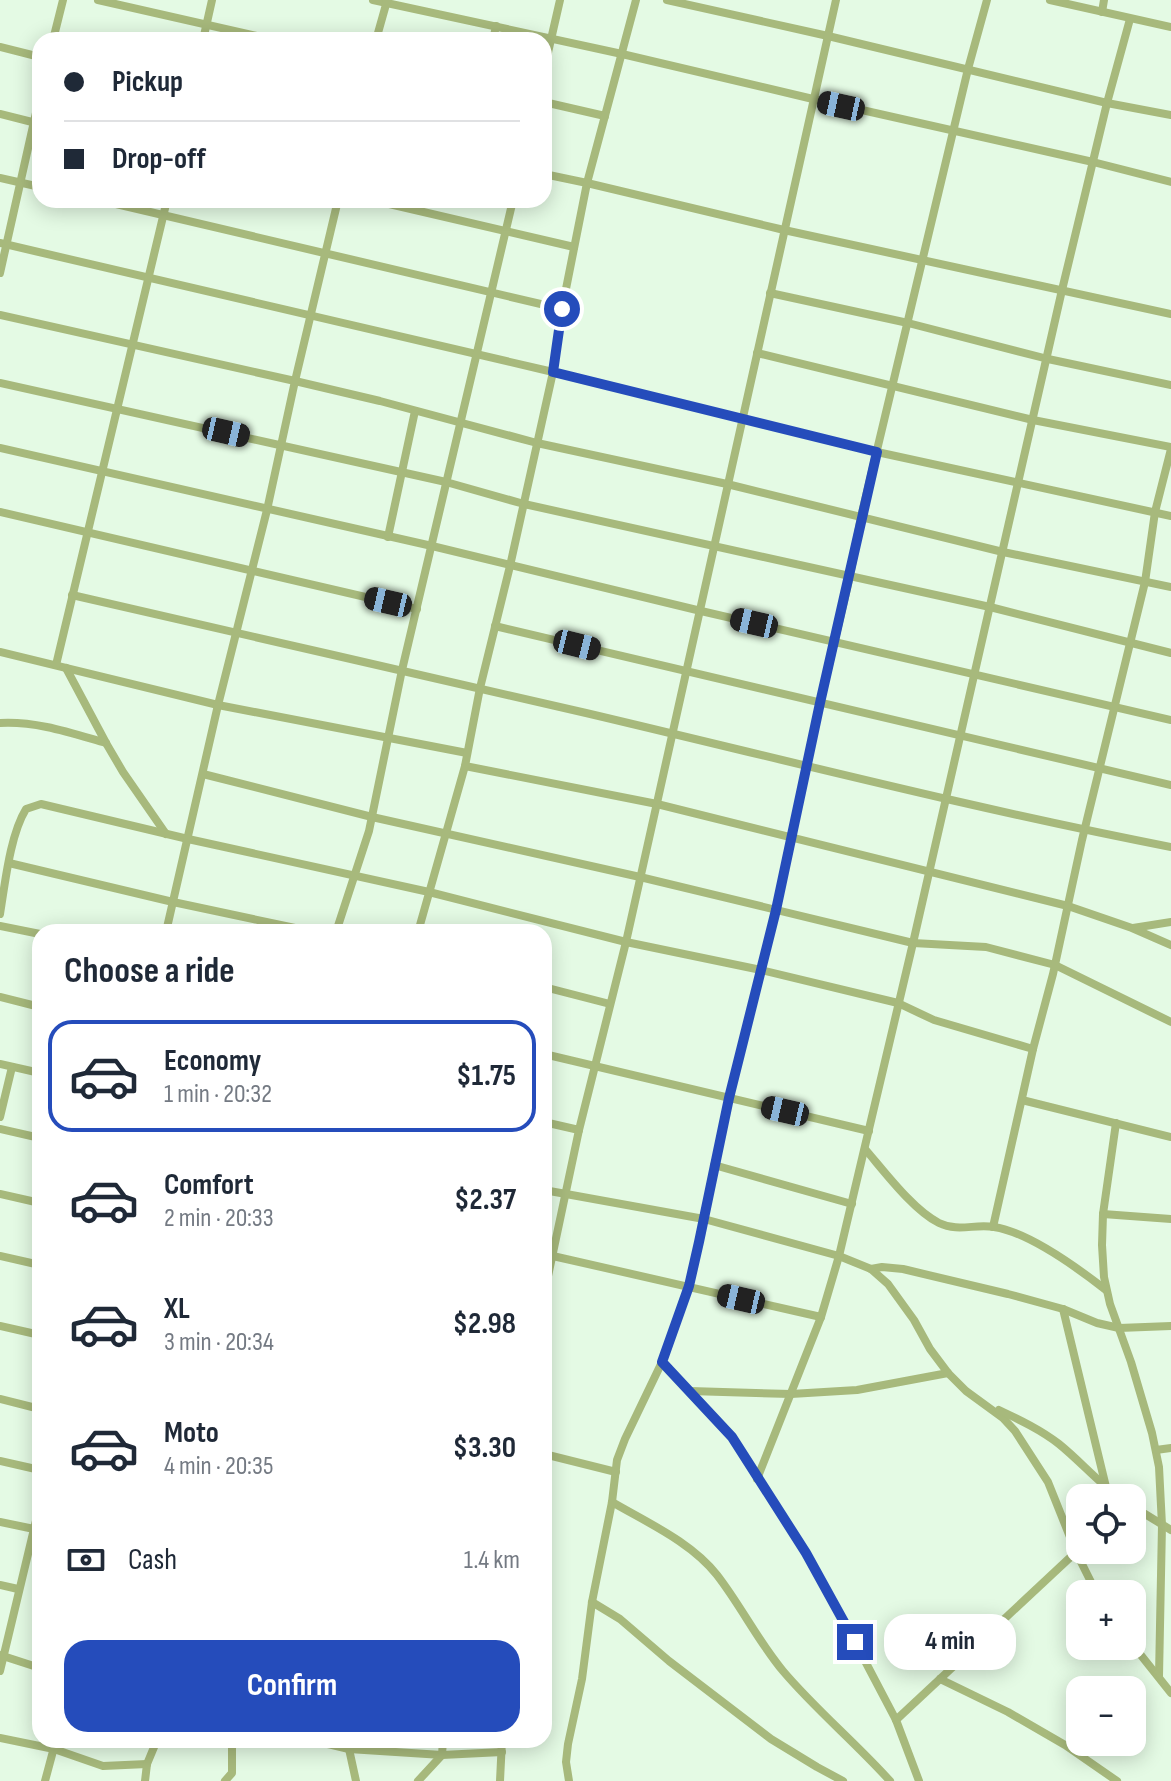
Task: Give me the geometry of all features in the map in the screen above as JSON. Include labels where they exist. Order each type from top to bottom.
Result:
[{"type":"street","points":[[55,32],[63,0]]},
{"type":"street","points":[[98,0],[235,32]]},
{"type":"street","points":[[205,32],[212,0]]},
{"type":"street","points":[[373,0],[524,32]]},
{"type":"street","points":[[552,34],[560,0]]},
{"type":"street","points":[[420,924],[465,766],[553,372],[587,183],[636,0]]},
{"type":"street","points":[[667,0],[1107,103],[1171,115]]},
{"type":"street","points":[[552,1241],[626,942],[836,0]]},
{"type":"street","points":[[569,1781],[566,1762],[568,1744],[582,1679],[592,1602],[620,1450],[662,1362],[689,1286],[729,1098],[776,910],[861,517],[987,0]]},
{"type":"street","points":[[1050,0],[1171,27]]},
{"type":"street","points":[[1102,12],[1104,0]]},
{"type":"street","points":[[378,32],[387,2]]},
{"type":"street","points":[[757,1479],[821,1317],[839,1256],[1062,290],[1130,19]]},
{"type":"street","points":[[495,32],[496,26]]},
{"type":"street","points":[[552,38],[1171,182]]},
{"type":"street","points":[[0,47],[32,55]]},
{"type":"street","points":[[552,104],[605,116]]},
{"type":"street","points":[[0,114],[32,122]]},
{"type":"street","points":[[0,273],[3,243],[32,140]]},
{"type":"street","points":[[552,176],[784,230],[1171,314]]},
{"type":"street","points":[[0,178],[32,185]]},
{"type":"street","points":[[136,208],[562,309]]},
{"type":"street","points":[[56,665],[165,208]]},
{"type":"street","points":[[168,924],[336,208]]},
{"type":"street","points":[[407,208],[574,247]]},
{"type":"street","points":[[338,924],[372,817],[402,670],[511,208]]},
{"type":"street","points":[[3,243],[553,372],[877,452],[1171,516]]},
{"type":"street","points":[[770,293],[1171,385]]},
{"type":"street","points":[[0,315],[295,381],[537,443],[727,484],[1003,552],[1171,587]]},
{"type":"street","points":[[757,353],[1033,420],[1171,448],[1155,512],[1145,582],[1084,830],[993,1227]]},
{"type":"street","points":[[0,383],[281,444],[446,482],[524,504],[990,607],[1171,653]]},
{"type":"street","points":[[388,537],[415,411]]},
{"type":"street","points":[[0,448],[1171,720]]},
{"type":"street","points":[[0,512],[417,609]]},
{"type":"street","points":[[72,595],[1084,830],[1171,847]]},
{"type":"street","points":[[495,626],[1171,785]]},
{"type":"street","points":[[0,652],[218,705],[467,753]]},
{"type":"street","points":[[66,668],[123,772],[166,834]]},
{"type":"street","points":[[0,723],[55,728],[106,743]]},
{"type":"street","points":[[465,766],[657,804],[792,836],[1068,906],[1171,945]]},
{"type":"street","points":[[203,774],[372,817],[913,943],[986,947],[1055,965],[1171,1022]]},
{"type":"street","points":[[0,914],[20,818],[26,809],[41,804],[898,1003],[934,1020],[1033,1049]]},
{"type":"street","points":[[9,863],[276,924]]},
{"type":"street","points":[[1132,928],[1171,922]]},
{"type":"street","points":[[0,926],[32,932]]},
{"type":"street","points":[[552,989],[610,1004]]},
{"type":"street","points":[[0,997],[32,1005]]},
{"type":"street","points":[[552,1056],[869,1131]]},
{"type":"street","points":[[0,1064],[32,1071]]},
{"type":"street","points":[[0,1117],[12,1067]]},
{"type":"street","points":[[1022,1100],[1171,1137]]},
{"type":"street","points":[[1116,1123],[1103,1214],[1104,1277],[1156,1450],[1167,1527],[1159,1676]]},
{"type":"street","points":[[552,1124],[579,1130]]},
{"type":"street","points":[[0,1129],[32,1136]]},
{"type":"street","points":[[865,1149],[912,1202],[937,1222],[966,1229],[993,1227],[1025,1239],[1072,1264],[1107,1291]]},
{"type":"street","points":[[714,1165],[852,1204]]},
{"type":"street","points":[[552,1192],[704,1219],[839,1256],[871,1269],[888,1284],[948,1373],[1015,1431],[1048,1482],[1066,1527]]},
{"type":"street","points":[[0,1194],[32,1201]]},
{"type":"street","points":[[1103,1214],[1171,1219]]},
{"type":"street","points":[[0,1256],[32,1263]]},
{"type":"street","points":[[552,1256],[821,1317]]},
{"type":"street","points":[[871,1269],[903,1269],[1063,1309],[1119,1328],[1171,1326]]},
{"type":"street","points":[[1063,1309],[1105,1484]]},
{"type":"street","points":[[0,1326],[32,1333]]},
{"type":"street","points":[[662,1362],[732,1437],[806,1553],[896,1720],[919,1781]]},
{"type":"street","points":[[690,1391],[791,1394],[857,1390],[948,1373]]},
{"type":"street","points":[[0,1399],[32,1407]]},
{"type":"street","points":[[987,1405],[1027,1423],[1058,1443],[1103,1484]]},
{"type":"street","points":[[1156,1450],[1171,1448]]},
{"type":"street","points":[[552,1456],[616,1472]]},
{"type":"street","points":[[0,1461],[32,1468]]},
{"type":"street","points":[[612,1502],[671,1537],[698,1556],[716,1574],[783,1671],[890,1781]]},
{"type":"street","points":[[1146,1514],[1167,1527]]},
{"type":"street","points":[[0,1522],[32,1529]]},
{"type":"street","points":[[0,1671],[32,1536]]},
{"type":"street","points":[[896,1720],[1066,1561]]},
{"type":"street","points":[[0,1585],[18,1589]]},
{"type":"street","points":[[592,1602],[620,1619],[771,1739],[843,1781]]},
{"type":"street","points":[[2,1655],[32,1664]]},
{"type":"street","points":[[1146,1660],[1171,1693]]},
{"type":"street","points":[[940,1679],[1008,1712],[1065,1745],[1117,1781]]},
{"type":"street","points":[[0,1738],[32,1741]]},
{"type":"street","points":[[45,1781],[54,1748]]},
{"type":"street","points":[[64,1748],[103,1766],[147,1764]]},
{"type":"street","points":[[145,1781],[154,1748]]},
{"type":"street","points":[[225,1781],[233,1777],[232,1748]]},
{"type":"street","points":[[350,1748],[356,1781]]},
{"type":"street","points":[[383,1748],[442,1755],[502,1752]]},
{"type":"street","points":[[418,1781],[442,1755],[442,1748]]},
{"type":"street","points":[[500,1781],[502,1748]]},
{"type":"route","points":[[562,309],[553,372],[877,452],[689,1286],[662,1362],[732,1437],[806,1553],[855,1642]]}]
